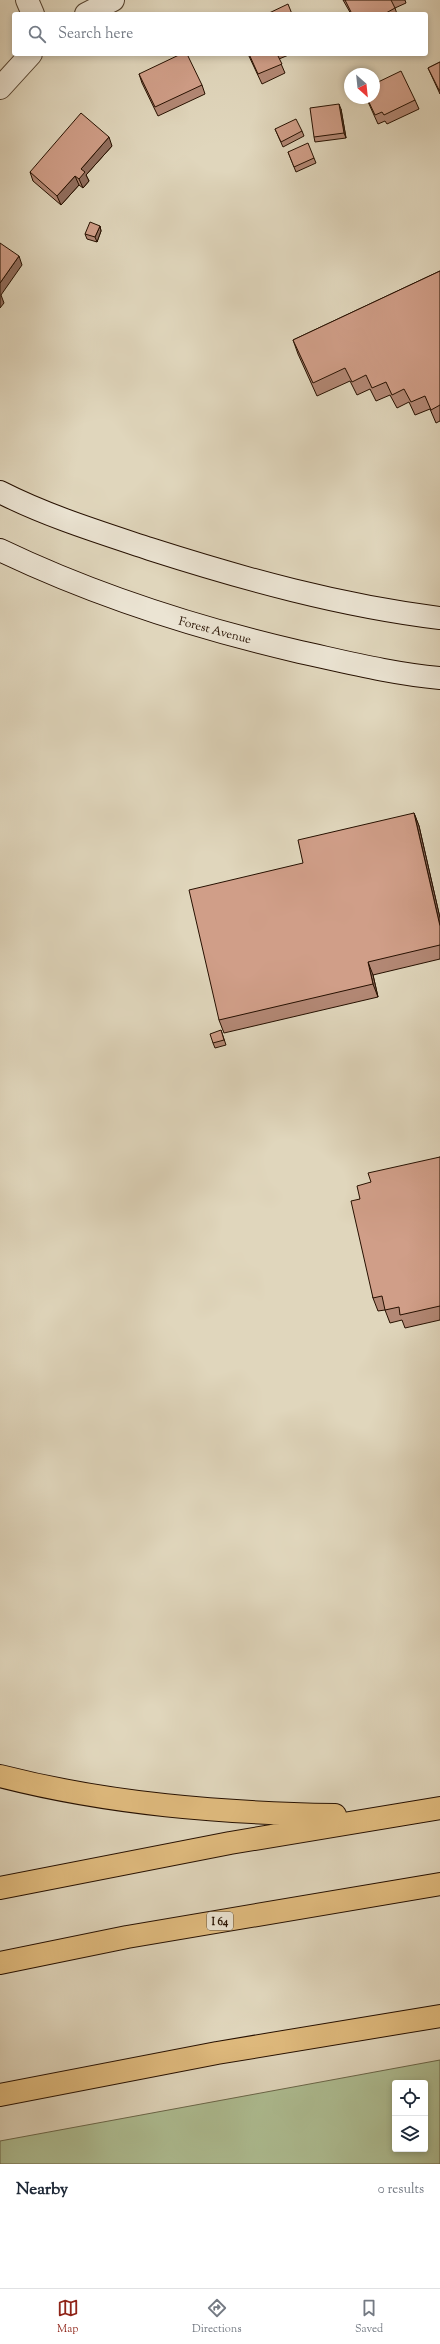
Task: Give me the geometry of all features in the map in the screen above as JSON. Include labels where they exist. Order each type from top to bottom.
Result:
[{"type":"highway","points":[[0,1776],[142,1803],[251,1814],[388,1816]]},
{"type":"highway","points":[[0,1888],[388,1816],[440,1808]]},
{"type":"highway","name":"I 64","points":[[0,1963],[127,1937],[440,1884]]},
{"type":"highway","points":[[0,2095],[216,2053],[440,2016]]},
{"type":"main road","points":[[27,0],[32,12]]},
{"type":"main road","points":[[90,12],[113,0]]},
{"type":"main road","points":[[0,88],[29,56]]},
{"type":"main road","points":[[0,492],[65,520],[187,561],[303,593],[440,618]]},
{"type":"main road","name":"Forest Avenue","points":[[0,550],[107,596],[192,624],[347,663],[440,678]]},
{"type":"green space","points":[[440,2060],[440,2164],[0,2164],[0,2141]]},
{"type":"building","points":[[345,0],[391,0],[395,8],[388,12],[351,12]]},
{"type":"building","points":[[288,4],[291,12],[271,12]]},
{"type":"building","points":[[177,56],[188,56],[202,85],[155,107],[139,74]]},
{"type":"building","points":[[250,56],[278,56],[282,64],[258,74]]},
{"type":"building","points":[[440,62],[440,90],[439,90],[428,68]]},
{"type":"building","points":[[401,71],[415,100],[384,115],[382,112],[375,115],[370,104],[380,104],[380,81]]},
{"type":"building","points":[[339,104],[344,133],[314,137],[310,108]]},
{"type":"building","points":[[81,113],[109,137],[81,169],[85,172],[79,179],[75,176],[57,196],[30,172]]},
{"type":"building","points":[[296,119],[302,131],[281,142],[275,129]]},
{"type":"building","points":[[308,143],[314,158],[294,167],[288,152]]},
{"type":"building","points":[[90,222],[100,226],[95,237],[85,234]]},
{"type":"building","points":[[0,243],[19,256],[0,283]]},
{"type":"building","points":[[440,271],[440,405],[431,410],[425,396],[411,402],[404,389],[392,395],[386,382],[372,388],[366,375],[352,382],[345,368],[313,383],[293,340]]},
{"type":"building","points":[[414,813],[440,926],[440,945],[368,962],[373,984],[219,1020],[189,890],[303,863],[298,840]]},
{"type":"building","points":[[221,1030],[224,1040],[213,1043],[210,1034]]},
{"type":"building","points":[[440,1157],[440,1306],[400,1315],[399,1307],[385,1310],[382,1296],[373,1298],[351,1201],[360,1199],[357,1186],[371,1182],[368,1173]]}]
